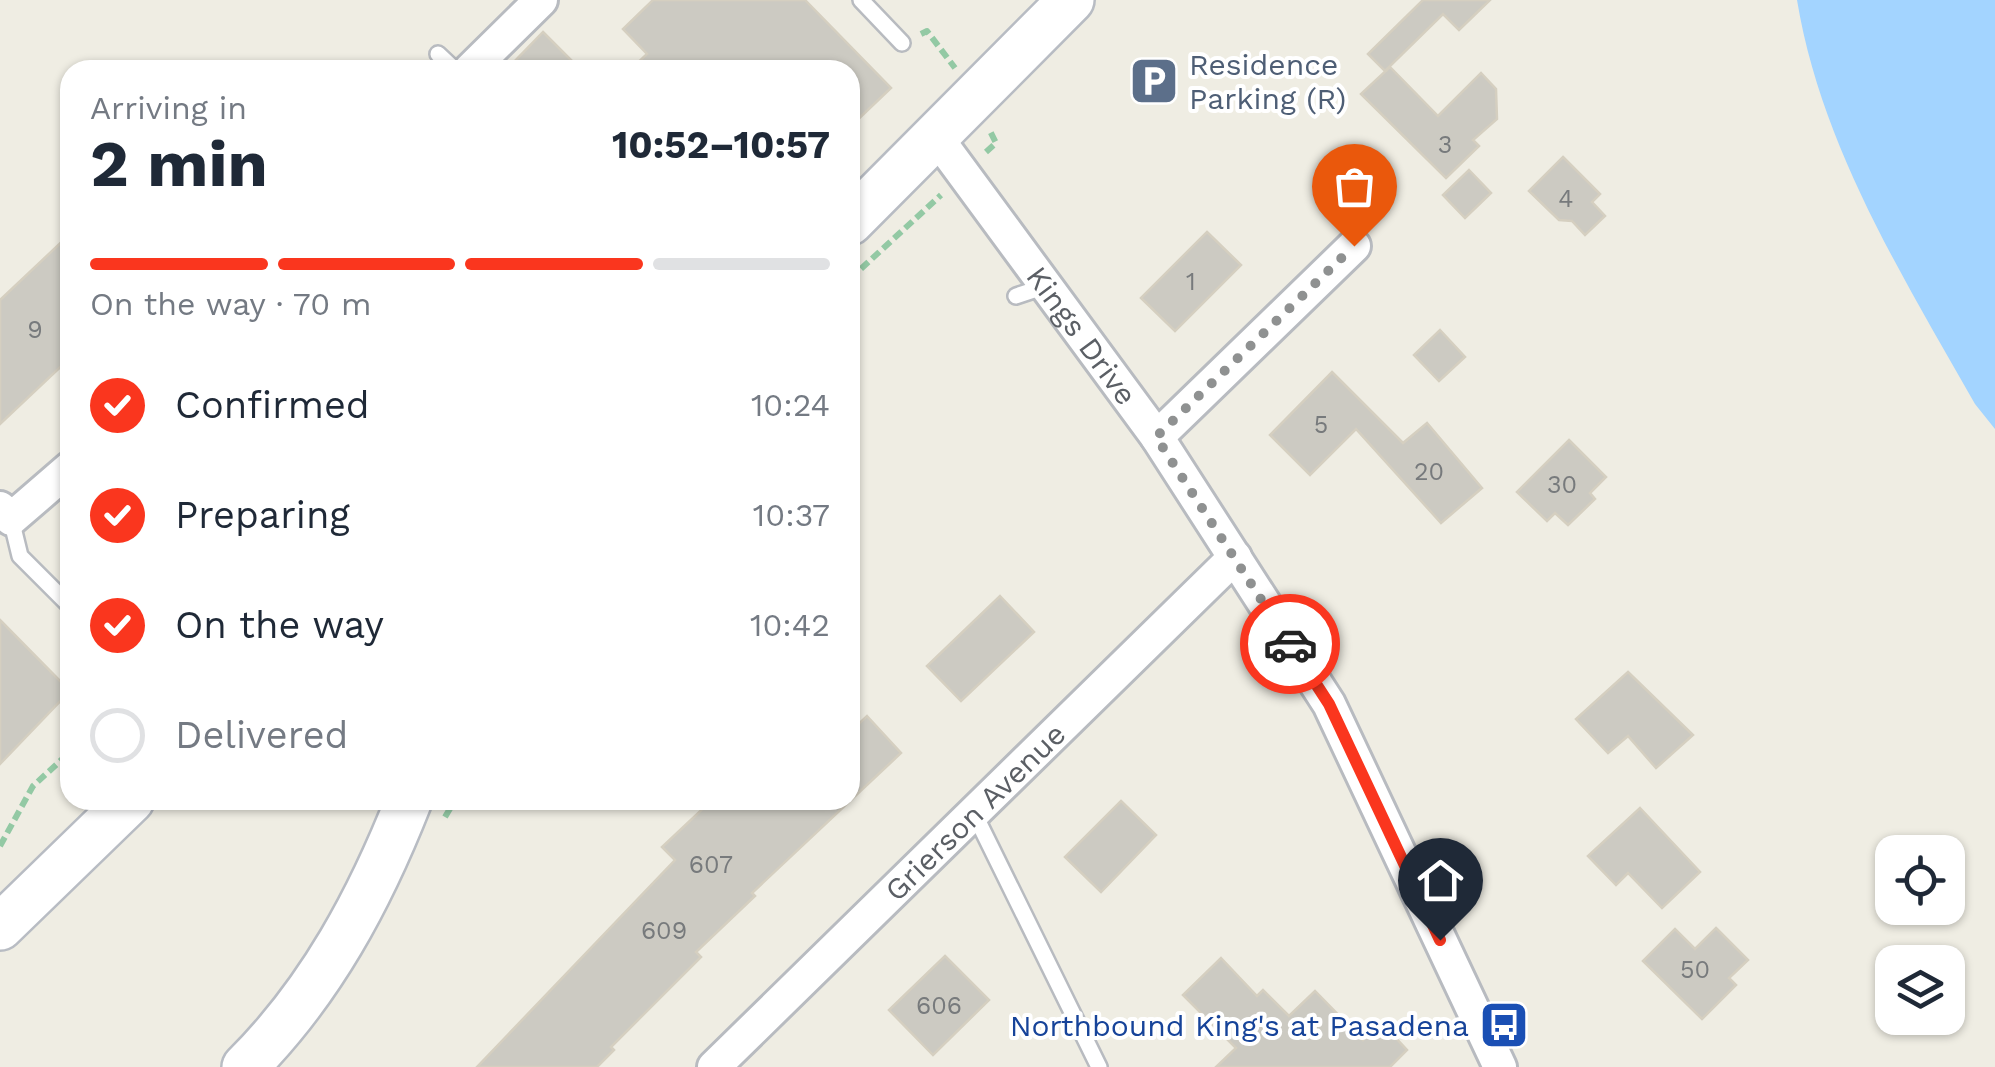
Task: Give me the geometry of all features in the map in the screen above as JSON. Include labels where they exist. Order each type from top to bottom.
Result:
[{"type":"street","points":[[480,60],[541,0]]},
{"type":"street","points":[[860,212],[1072,0]]},
{"type":"street","name":"Kings Drive","points":[[937,138],[1030,292],[1156,437],[1329,704],[1500,1067]]},
{"type":"street","points":[[1156,437],[1354,246]]},
{"type":"street","points":[[6,514],[60,480]]},
{"type":"street","name":"Grierson Avenue","points":[[714,1067],[1235,556]]},
{"type":"street","points":[[0,927],[120,810]]},
{"type":"street","points":[[245,1067],[290,1023],[361,913],[404,810]]},
{"type":"lane","points":[[862,0],[902,43]]},
{"type":"lane","points":[[438,54],[444,60]]},
{"type":"lane","points":[[6,514],[20,556],[60,596]]},
{"type":"lane","points":[[974,813],[1099,1067]]},
{"type":"path","points":[[860,270],[930,204]]},
{"type":"path","points":[[0,846],[33,786],[60,761]]},
{"type":"water","points":[[1797,0],[1995,0],[1995,429],[1975,404],[1868,209],[1825,107]]},
{"type":"building","points":[[653,0],[805,0],[891,88],[860,117],[860,60],[641,60],[647,54],[623,29]]},
{"type":"building","points":[[1423,0],[1490,0],[1459,30],[1443,14],[1385,71],[1368,54]]},
{"type":"building","points":[[543,32],[571,60],[516,60]]},
{"type":"building","points":[[1390,67],[1438,116],[1481,73],[1496,89],[1497,119],[1473,140],[1479,146],[1446,178],[1361,94]]},
{"type":"building","points":[[1563,157],[1600,194],[1592,202],[1605,216],[1585,235],[1572,221],[1559,220],[1529,191]]},
{"type":"building","points":[[1469,170],[1491,193],[1465,218],[1443,195]]},
{"type":"building","points":[[1207,232],[1241,265],[1175,331],[1141,298]]},
{"type":"building","points":[[60,243],[60,367],[0,424],[0,300]]},
{"type":"building","points":[[1440,330],[1465,357],[1439,381],[1414,355]]},
{"type":"building","points":[[1332,372],[1403,443],[1427,423],[1482,488],[1441,523],[1356,429],[1310,475],[1270,435]]},
{"type":"building","points":[[1569,440],[1606,477],[1590,493],[1595,499],[1568,525],[1555,513],[1547,521],[1517,492]]},
{"type":"building","points":[[1000,596],[1034,632],[961,701],[927,666]]},
{"type":"building","points":[[0,620],[60,681],[60,701],[0,764]]},
{"type":"building","points":[[1628,672],[1693,735],[1656,768],[1628,736],[1608,753],[1576,719]]},
{"type":"building","points":[[867,716],[901,753],[860,792],[860,723]]},
{"type":"building","points":[[1121,801],[1156,835],[1101,892],[1065,857]]},
{"type":"building","points":[[1640,808],[1700,872],[1662,908],[1628,873],[1616,885],[1588,856]]},
{"type":"building","points":[[701,810],[840,810],[696,952],[701,957],[611,1047],[614,1050],[597,1067],[477,1067],[675,860],[662,847]]},
{"type":"building","points":[[1716,928],[1748,960],[1729,978],[1736,985],[1702,1019],[1643,961],[1675,929],[1695,949]]},
{"type":"building","points":[[945,956],[989,1000],[933,1055],[889,1010]]},
{"type":"building","points":[[1221,958],[1257,996],[1263,990],[1289,1016],[1315,991],[1363,1040],[1382,1023],[1407,1050],[1390,1067],[1216,1067],[1236,1048],[1183,995]]},
{"type":"way so far","points":[[1290,644],[1156,437],[1354,246]]},
{"type":"place","name":"Residence Parking (R)","points":[[1154,81]]},
{"type":"place","name":"Northbound King's at Pasadena","points":[[1504,1025]]},
{"type":"route","points":[[1290,644],[1329,704],[1440,940]]}]
